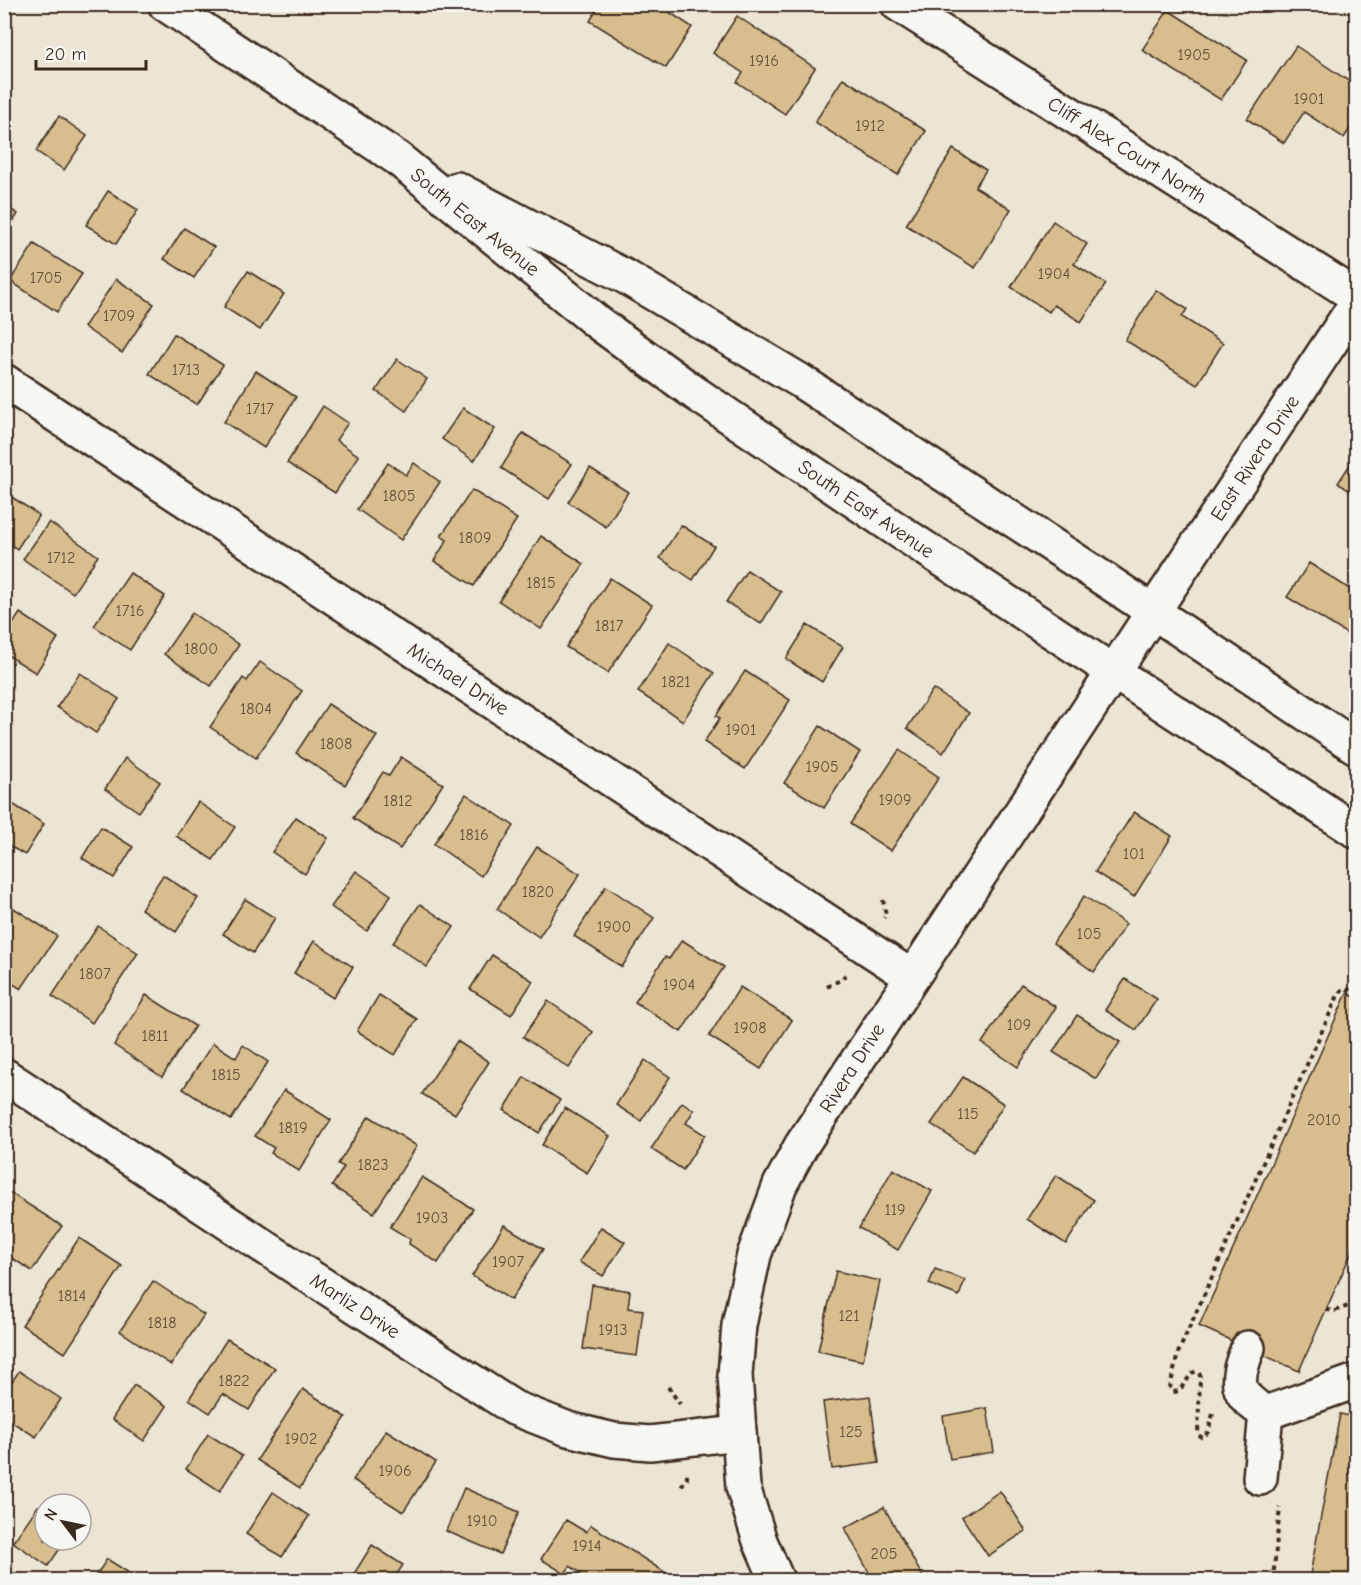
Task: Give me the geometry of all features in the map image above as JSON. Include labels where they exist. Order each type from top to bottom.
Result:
[{"type":"street","name":"South East Avenue","points":[[165,4],[397,158],[597,322],[694,393],[904,535],[1356,831]]},
{"type":"street","name":"Cliff Alex Court North","points":[[898,4],[1356,296]]},
{"type":"street","name":"South East Avenue","points":[[397,158],[626,277],[799,380],[1356,747]]},
{"type":"street","name":"East Rivera Drive","points":[[1153,612],[1356,304]]},
{"type":"street","name":"Michael Drive","points":[[4,381],[912,977]]},
{"type":"street","name":"Rivera Drive","points":[[777,1581],[760,1541],[743,1487],[735,1375],[739,1325],[754,1256],[780,1185],[801,1146],[1153,612]]},
{"type":"street","name":"Marliz Drive","points":[[4,1075],[514,1408],[568,1429],[614,1440],[650,1443],[739,1433]]},
{"type":"street","points":[[1248,1348],[1242,1363],[1239,1384],[1243,1396],[1253,1406],[1266,1413],[1356,1381]]},
{"type":"street","points":[[1260,1478],[1266,1413]]},
{"type":"path","points":[[1239,1384],[1221,1394],[1216,1402],[1208,1432],[1203,1438],[1198,1435],[1200,1376],[1197,1371],[1192,1372],[1179,1391],[1173,1392],[1170,1388],[1178,1353],[1189,1325],[1339,993],[1344,988],[1356,993]]},
{"type":"path","points":[[1326,1310],[1335,1311],[1356,1303]]},
{"type":"building","points":[[600,4],[657,4],[692,27],[666,68],[590,21]]},
{"type":"building","points":[[1168,10],[1247,60],[1221,100],[1142,50]]},
{"type":"building","points":[[737,16],[815,68],[785,114],[737,82],[743,73],[713,53]]},
{"type":"building","points":[[1296,46],[1356,86],[1356,119],[1344,138],[1304,112],[1284,143],[1247,119]]},
{"type":"building","points":[[843,78],[926,131],[898,175],[815,122]]},
{"type":"building","points":[[59,116],[87,136],[64,170],[36,151]]},
{"type":"building","points":[[953,149],[986,170],[975,187],[1011,209],[975,268],[906,225]]},
{"type":"building","points":[[108,191],[138,210],[116,244],[86,225]]},
{"type":"building","points":[[4,205],[18,214],[4,235]]},
{"type":"building","points":[[1053,221],[1087,244],[1074,264],[1106,284],[1081,322],[1054,305],[1049,312],[1011,287]]},
{"type":"building","points":[[184,228],[214,247],[194,278],[164,259]]},
{"type":"building","points":[[34,244],[82,274],[57,312],[10,281]]},
{"type":"building","points":[[248,271],[284,294],[260,330],[224,307]]},
{"type":"building","points":[[116,279],[154,304],[122,353],[84,327]]},
{"type":"building","points":[[1156,290],[1187,309],[1182,317],[1223,343],[1197,385],[1125,340]]},
{"type":"building","points":[[174,334],[223,365],[197,405],[149,374]]},
{"type":"building","points":[[397,359],[427,379],[406,411],[376,391]]},
{"type":"building","points":[[256,371],[296,397],[264,448],[224,422]]},
{"type":"building","points":[[323,406],[348,423],[336,440],[359,456],[335,493],[287,463]]},
{"type":"building","points":[[463,408],[495,429],[474,461],[442,439]]},
{"type":"building","points":[[523,433],[572,464],[549,499],[501,468]]},
{"type":"building","points":[[1356,455],[1356,495],[1338,483]]},
{"type":"building","points":[[388,463],[406,475],[414,463],[440,482],[401,540],[357,509]]},
{"type":"building","points":[[590,468],[628,492],[606,527],[568,502]]},
{"type":"building","points":[[472,490],[517,519],[474,586],[434,561],[447,540],[441,536]]},
{"type":"building","points":[[4,492],[39,515],[17,549],[4,541]]},
{"type":"building","points":[[49,522],[98,556],[73,593],[23,559]]},
{"type":"building","points":[[681,525],[714,546],[693,580],[660,558]]},
{"type":"building","points":[[541,536],[584,564],[541,629],[499,601]]},
{"type":"building","points":[[1309,563],[1356,593],[1356,631],[1352,637],[1287,597]]},
{"type":"building","points":[[747,570],[781,592],[761,624],[726,602]]},
{"type":"building","points":[[130,573],[165,596],[130,650],[94,626]]},
{"type":"building","points":[[610,578],[652,605],[608,673],[566,647]]},
{"type":"building","points":[[20,613],[58,638],[36,673],[4,653],[4,638]]},
{"type":"building","points":[[192,613],[239,645],[211,686],[164,654]]},
{"type":"building","points":[[807,625],[843,647],[822,682],[786,659]]},
{"type":"building","points":[[669,643],[714,673],[683,721],[638,692]]},
{"type":"building","points":[[260,662],[302,691],[256,758],[210,727],[243,678],[247,681]]},
{"type":"building","points":[[745,671],[790,700],[745,769],[704,742],[720,718],[716,716]]},
{"type":"building","points":[[80,673],[119,699],[96,733],[57,707]]},
{"type":"building","points":[[933,689],[969,713],[943,753],[907,728]]},
{"type":"building","points":[[328,704],[377,736],[345,785],[296,753]]},
{"type":"building","points":[[820,726],[860,752],[824,808],[784,783]]},
{"type":"building","points":[[899,750],[939,777],[891,851],[850,824]]},
{"type":"building","points":[[401,757],[443,784],[400,849],[353,818],[383,772],[389,776]]},
{"type":"building","points":[[125,758],[160,782],[139,812],[105,789]]},
{"type":"building","points":[[466,794],[514,826],[481,876],[434,844]]},
{"type":"building","points":[[198,802],[235,827],[213,860],[176,836]]},
{"type":"building","points":[[11,803],[44,824],[25,855],[4,843],[4,814]]},
{"type":"building","points":[[1134,812],[1172,836],[1134,897],[1095,872]]},
{"type":"building","points":[[296,817],[328,838],[305,874],[272,852]]},
{"type":"building","points":[[101,827],[133,847],[114,878],[82,858]]},
{"type":"building","points":[[537,847],[580,874],[539,937],[497,909]]},
{"type":"building","points":[[356,871],[391,895],[367,931],[331,907]]},
{"type":"building","points":[[163,875],[198,898],[176,932],[141,909]]},
{"type":"building","points":[[606,886],[654,918],[622,967],[574,936]]},
{"type":"building","points":[[1084,896],[1126,924],[1094,972],[1053,943]]},
{"type":"building","points":[[245,899],[275,918],[253,953],[223,934]]},
{"type":"building","points":[[420,904],[454,927],[427,967],[393,943]]},
{"type":"building","points":[[9,905],[57,936],[21,989],[4,978],[4,912]]},
{"type":"building","points":[[98,926],[138,953],[92,1023],[52,996]]},
{"type":"building","points":[[682,940],[724,967],[681,1032],[635,1002],[665,957],[669,959]]},
{"type":"building","points":[[314,941],[353,967],[333,998],[294,973]]},
{"type":"building","points":[[492,955],[533,981],[511,1015],[470,989]]},
{"type":"building","points":[[1125,979],[1157,999],[1136,1030],[1105,1010]]},
{"type":"building","points":[[1021,984],[1056,1007],[1018,1067],[982,1043]]},
{"type":"building","points":[[740,987],[792,1020],[761,1069],[709,1036]]},
{"type":"building","points":[[1347,993],[1356,998],[1356,1242],[1299,1371],[1199,1326]]},
{"type":"building","points":[[146,995],[195,1026],[162,1077],[114,1045]]},
{"type":"building","points":[[379,995],[417,1019],[395,1055],[357,1031]]},
{"type":"building","points":[[548,1001],[593,1032],[569,1068],[523,1037]]},
{"type":"building","points":[[1077,1015],[1120,1042],[1096,1079],[1053,1052]]},
{"type":"building","points":[[457,1041],[489,1062],[455,1114],[422,1094]]},
{"type":"building","points":[[213,1043],[236,1058],[243,1045],[268,1062],[231,1120],[183,1089]]},
{"type":"building","points":[[645,1060],[670,1077],[641,1121],[616,1105]]},
{"type":"building","points":[[524,1077],[560,1100],[539,1133],[504,1110]]},
{"type":"building","points":[[963,1077],[1004,1104],[973,1152],[931,1124]]},
{"type":"building","points":[[284,1090],[331,1120],[299,1171],[271,1153],[274,1148],[255,1136]]},
{"type":"building","points":[[682,1102],[694,1110],[686,1123],[705,1135],[683,1170],[651,1149]]},
{"type":"building","points":[[565,1108],[610,1136],[587,1173],[542,1145]]},
{"type":"building","points":[[369,1116],[417,1146],[374,1213],[332,1186],[344,1167],[338,1164]]},
{"type":"building","points":[[893,1169],[932,1191],[898,1250],[859,1228]]},
{"type":"building","points":[[1056,1175],[1094,1200],[1066,1244],[1027,1219]]},
{"type":"building","points":[[422,1177],[473,1209],[438,1263],[409,1244],[410,1239],[390,1227]]},
{"type":"building","points":[[4,1189],[62,1226],[32,1271],[4,1253]]},
{"type":"building","points":[[504,1225],[543,1249],[511,1300],[472,1276]]},
{"type":"building","points":[[601,1227],[625,1242],[603,1276],[579,1262]]},
{"type":"building","points":[[79,1238],[122,1266],[65,1353],[22,1325]]},
{"type":"building","points":[[935,1269],[965,1280],[959,1296],[929,1284]]},
{"type":"building","points":[[836,1271],[880,1281],[863,1361],[818,1351]]},
{"type":"building","points":[[153,1281],[204,1315],[171,1365],[120,1331]]},
{"type":"building","points":[[592,1285],[630,1291],[628,1308],[643,1310],[637,1356],[583,1349]]},
{"type":"building","points":[[227,1339],[275,1368],[249,1410],[223,1394],[210,1413],[189,1399]]},
{"type":"building","points":[[19,1371],[61,1399],[36,1437],[4,1417],[4,1394]]},
{"type":"building","points":[[134,1385],[167,1406],[144,1441],[112,1419]]},
{"type":"building","points":[[303,1389],[346,1417],[300,1488],[257,1460]]},
{"type":"building","points":[[870,1396],[879,1463],[832,1469],[823,1402]]},
{"type":"building","points":[[987,1408],[994,1452],[950,1459],[943,1416]]},
{"type":"building","points":[[1340,1414],[1356,1417],[1356,1580],[1309,1580]]},
{"type":"building","points":[[386,1430],[436,1462],[403,1512],[353,1480]]},
{"type":"building","points":[[208,1434],[242,1456],[220,1491],[186,1469]]},
{"type":"building","points":[[464,1488],[519,1512],[500,1554],[446,1531]]},
{"type":"building","points":[[1000,1491],[1026,1531],[988,1556],[962,1517]]},
{"type":"building","points":[[273,1492],[309,1516],[282,1557],[246,1534]]},
{"type":"building","points":[[884,1507],[924,1579],[873,1580],[845,1528]]},
{"type":"building","points":[[33,1513],[33,1552],[58,1552],[48,1566],[13,1542]]},
{"type":"building","points":[[566,1520],[586,1532],[591,1525],[671,1576],[668,1580],[576,1580],[581,1573],[570,1566],[565,1574],[541,1559]]},
{"type":"building","points":[[372,1545],[403,1565],[393,1580],[350,1580]]},
{"type":"building","points":[[107,1559],[140,1580],[93,1580]]}]
